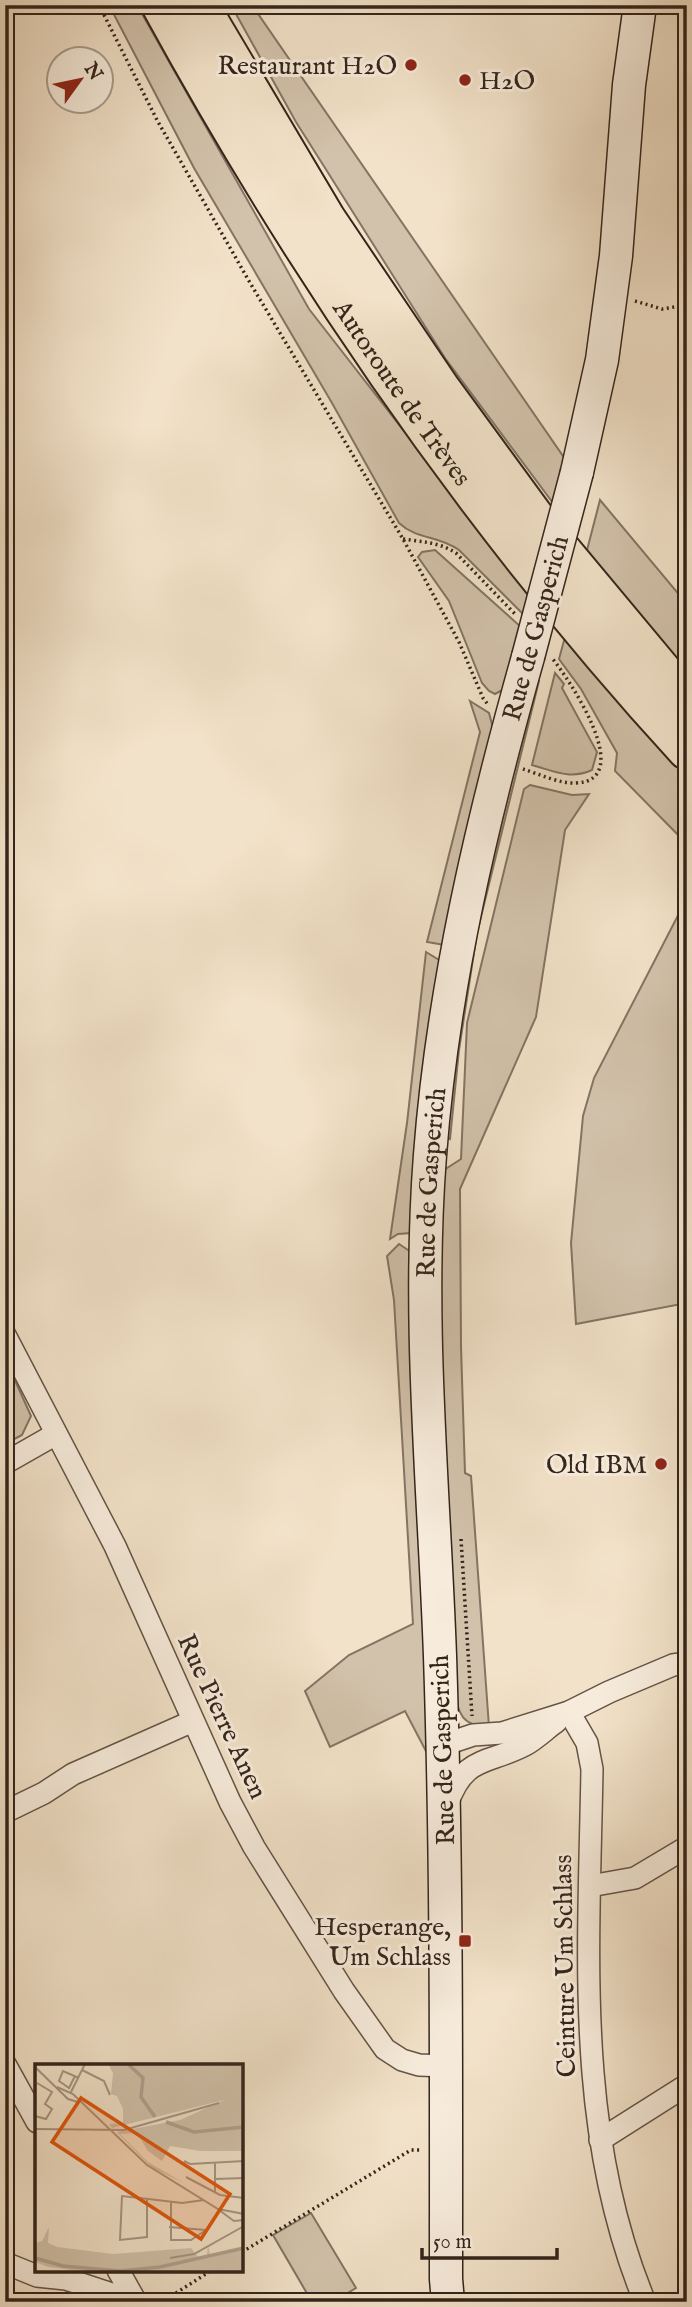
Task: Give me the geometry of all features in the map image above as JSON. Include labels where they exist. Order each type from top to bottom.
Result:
[{"type":"highway","name":"Autoroute de Trèves","points":[[162,5],[253,164],[358,329],[413,409],[518,549],[643,703],[687,750]]},
{"type":"highway","name":"Autoroute de Trèves","points":[[199,5],[326,219],[440,388],[541,526],[687,701]]},
{"type":"main road","name":"Rue de Gasperich","points":[[623,5],[629,85]]},
{"type":"main road","name":"Rue de Gasperich","points":[[445,2294],[443,1745],[425,1339],[429,1163],[442,1036],[477,847],[577,472],[602,360],[614,269],[629,85],[640,5]]},
{"type":"street","name":"Rue Pierre Anen","points":[[5,1335],[115,1546],[230,1802],[254,1847],[344,1991],[384,2049],[402,2060],[419,2065],[446,2066]]},
{"type":"street","points":[[5,1463],[56,1434]]},
{"type":"street","points":[[441,1698],[455,1719],[473,1729],[502,1733],[569,1712],[673,1665],[687,1663]]},
{"type":"street","points":[[444,1812],[451,1793],[474,1764],[525,1744],[569,1712]]},
{"type":"street","name":"Ceinture Um Schlass","points":[[569,1712],[587,1743],[592,1769],[587,1991],[592,2074],[600,2140],[614,2209],[645,2302]]},
{"type":"street","points":[[5,1812],[44,1793],[73,1774],[193,1721]]},
{"type":"street","points":[[443,1745],[473,1729]]},
{"type":"street","points":[[443,1745],[474,1764]]},
{"type":"street","points":[[590,1886],[635,1878],[687,1847]]},
{"type":"street","points":[[5,2064],[35,2118]]},
{"type":"street","points":[[600,2140],[687,2085]]},
{"type":"street","points":[[5,2263],[37,2276],[72,2274],[136,2302]]},
{"type":"street","points":[[119,2272],[136,2302]]},
{"type":"path","points":[[99,5],[163,132],[248,281],[409,551],[459,642],[482,698],[508,729]]},
{"type":"path","points":[[633,300],[662,309],[687,305]]},
{"type":"path","points":[[461,1534],[473,1729]]},
{"type":"path","points":[[243,2251],[411,2150],[430,2150]]},
{"type":"path","points":[[162,2302],[209,2272]]},
{"type":"shaded area","points":[[109,5],[137,5],[309,309],[530,593],[524,615],[459,550],[413,532],[399,523],[194,168]]},
{"type":"shaded area","points":[[231,5],[252,5],[565,459],[553,503],[445,358],[296,122]]},
{"type":"shaded area","points":[[600,500],[687,604],[687,671],[586,554]]},
{"type":"shaded area","points":[[435,550],[521,627],[508,687],[495,694],[482,683],[449,601],[418,557],[422,552]]},
{"type":"shaded area","points":[[565,637],[687,777],[687,844],[615,771],[617,753],[581,689],[559,659]]},
{"type":"shaded area","points":[[555,673],[564,684],[562,688],[597,752],[592,770],[584,773],[562,774],[532,765]]},
{"type":"shaded area","points":[[533,679],[539,681],[477,933],[459,1050],[450,1139],[445,1137],[468,952]]},
{"type":"shaded area","points":[[470,701],[489,713],[494,732],[445,945],[427,942],[480,732]]},
{"type":"shaded area","points":[[530,785],[572,795],[589,794],[565,830],[536,1017],[460,1189],[465,1473],[471,1476],[489,1727],[472,1724],[463,1717],[454,1690],[435,1273],[444,1170],[461,1159],[467,1023],[524,789]]},
{"type":"shaded area","points":[[687,898],[687,1303],[576,1324],[571,1243],[583,1116],[594,1078]]},
{"type":"shaded area","points":[[426,952],[444,963],[411,1233],[398,1234],[390,1239],[407,1123]]},
{"type":"shaded area","points":[[399,1244],[411,1252],[428,1755],[405,1711],[330,1747],[305,1691],[349,1655],[413,1624],[394,1300],[387,1256]]},
{"type":"shaded area","points":[[9,1367],[31,1416],[22,1435],[5,1444],[5,1370]]},
{"type":"shaded area","points":[[311,2213],[356,2288],[333,2302],[312,2302],[273,2235]]},
{"type":"place","name":"Restaurant H2O","points":[[411,65]]},
{"type":"place","name":"H2O","points":[[465,80]]},
{"type":"place","name":"Old IBM","points":[[661,1464]]},
{"type":"place","name":"Hesperange, Um Schlass","points":[[465,1941]]}]
